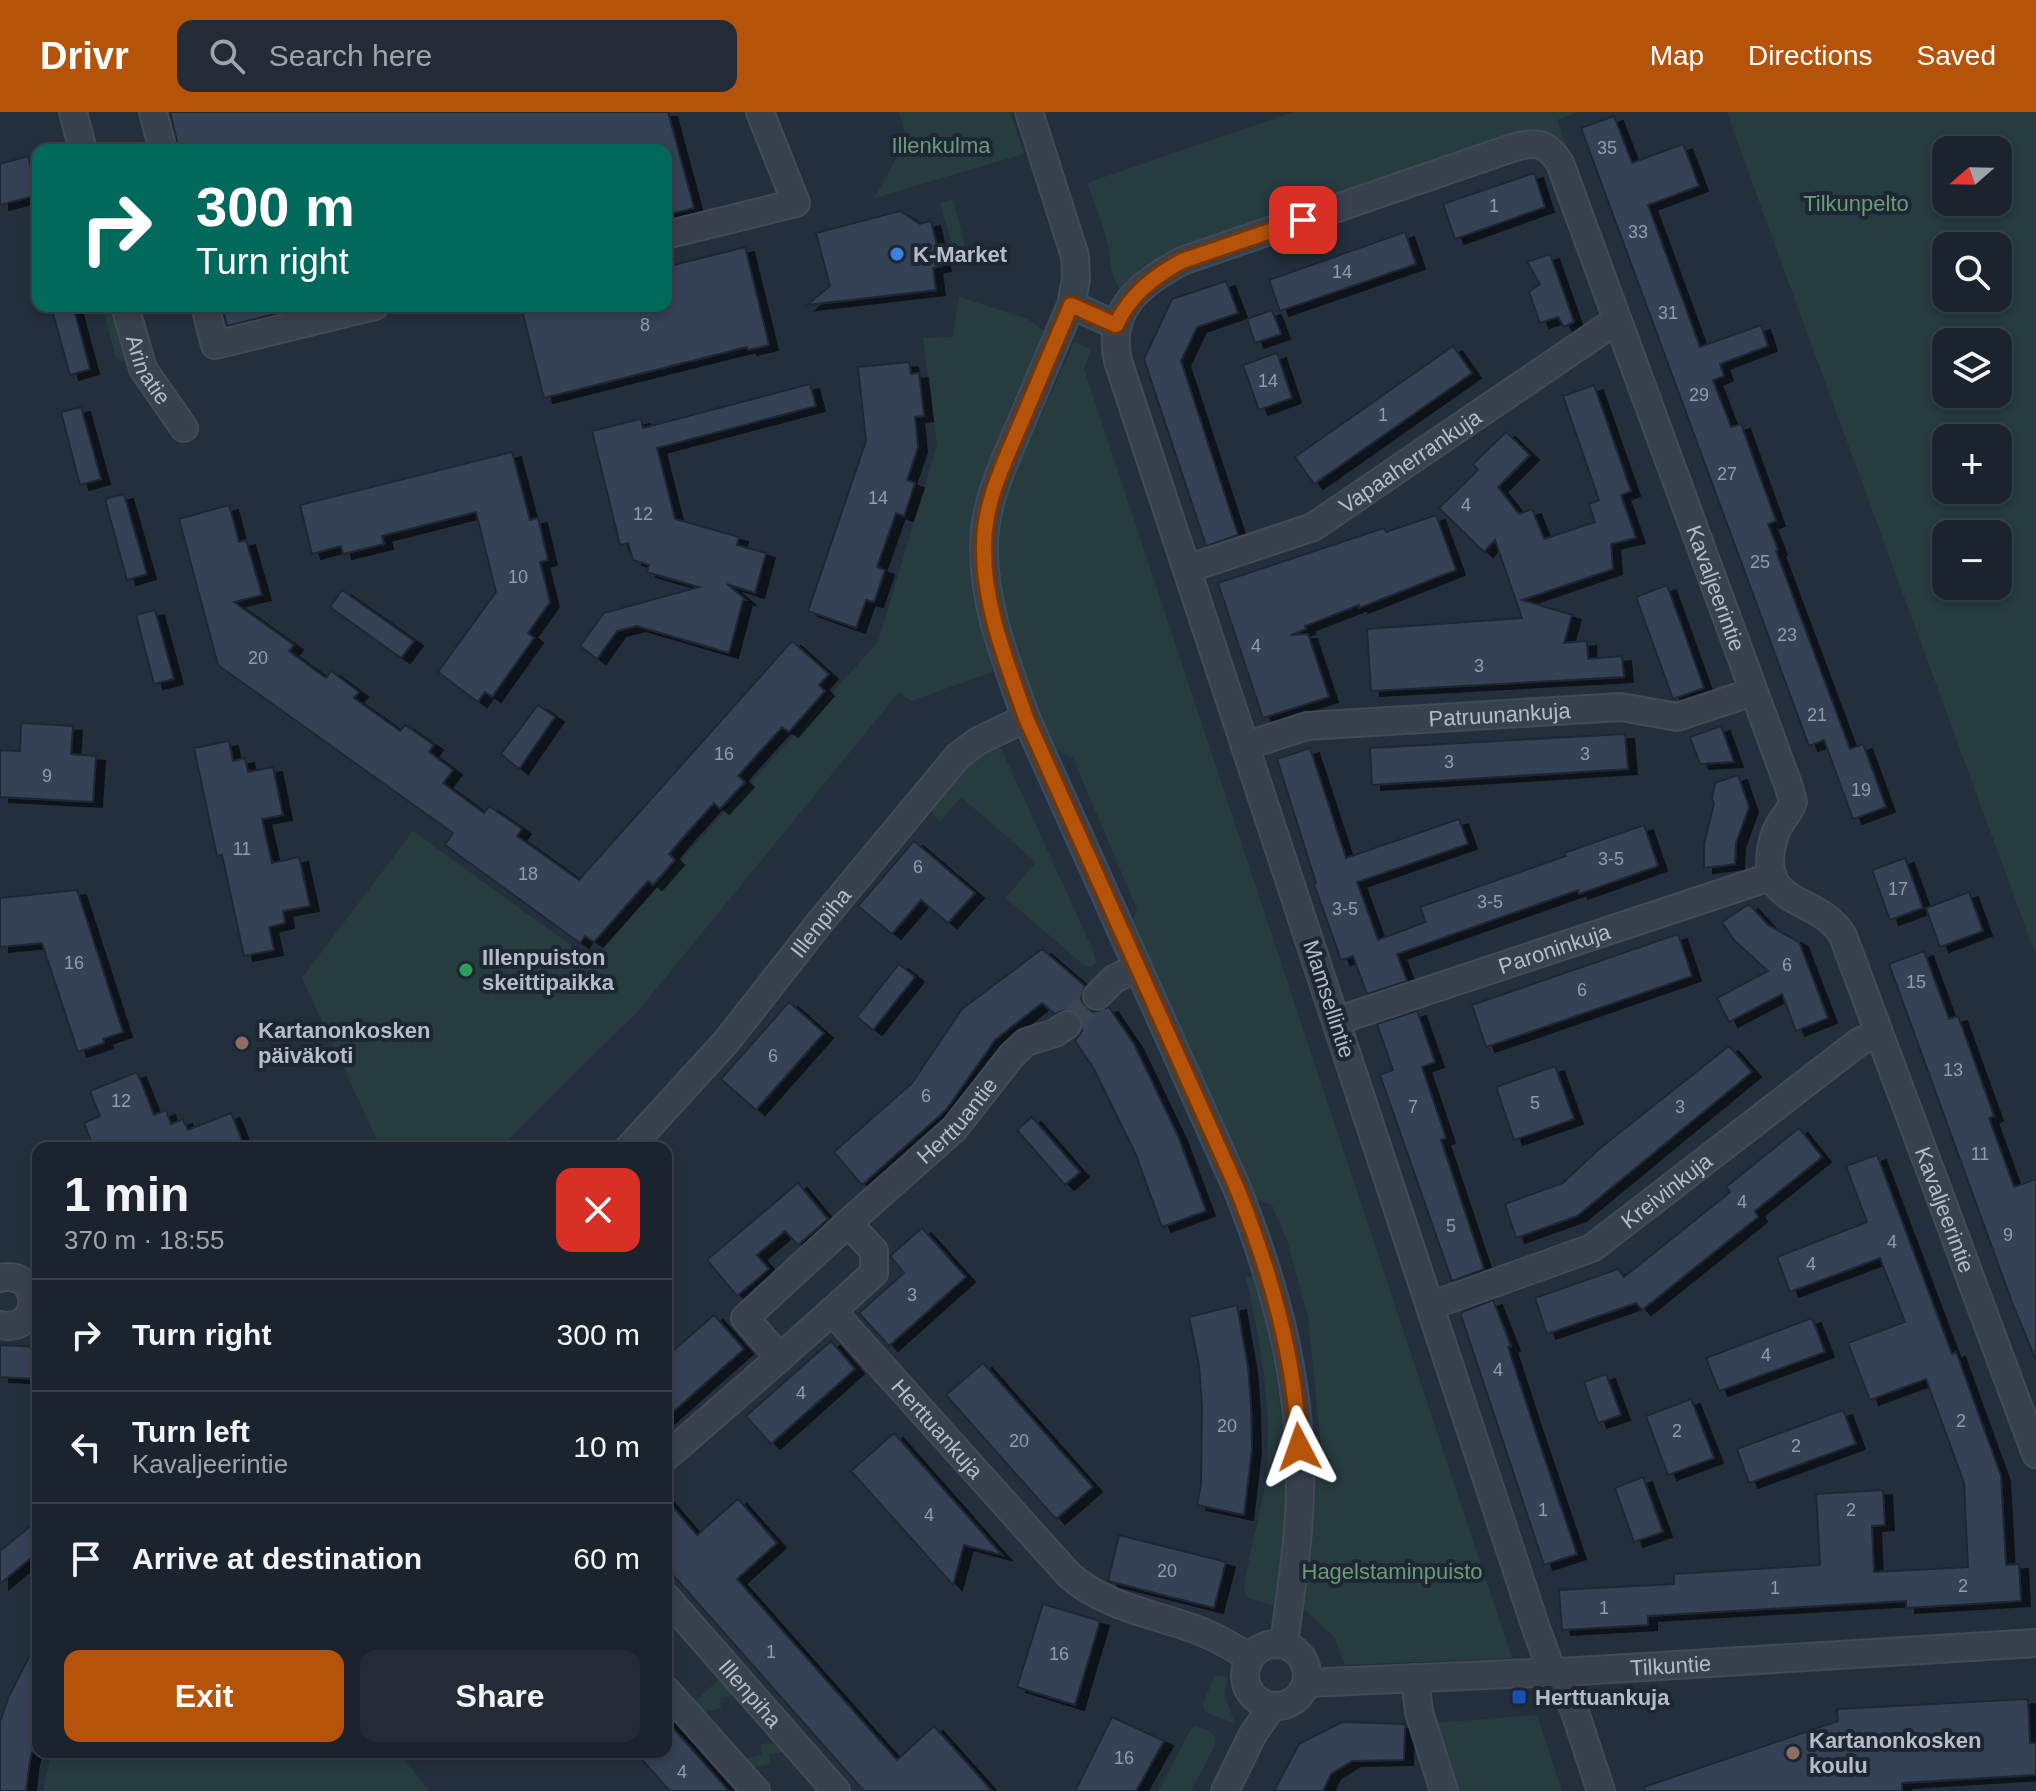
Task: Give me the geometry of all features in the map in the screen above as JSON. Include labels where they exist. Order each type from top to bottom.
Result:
[{"type":"street","points":[[73,112],[81,144]]},
{"type":"street","points":[[153,112],[161,144]]},
{"type":"street","points":[[672,234],[796,203],[760,112]]},
{"type":"street","points":[[1029,112],[1075,256],[1076,279],[1071,305],[998,477],[987,514],[984,546],[987,589],[1026,718],[1260,1246],[1281,1322],[1298,1418],[1300,1476],[1296,1559],[1284,1644]]},
{"type":"street","name":"Kavaljeerintie","points":[[1116,325],[1125,306],[1144,286],[1182,261],[1515,147],[1546,144],[1560,163],[1793,802],[1774,837],[1773,876],[1794,902],[1824,914],[1836,923],[2036,1454]]},
{"type":"street","points":[[1071,305],[1116,325]]},
{"type":"street","name":"Arinatie","points":[[127,312],[143,369],[184,428]]},
{"type":"street","points":[[207,312],[215,345],[350,312]]},
{"type":"street","name":"Vapaaherrankuja","points":[[1187,569],[1313,527],[1617,320]]},
{"type":"street","name":"Mamsellintie","points":[[1116,325],[1114,342],[1118,361],[1430,1306],[1552,1672],[1573,1706],[1601,1791]]},
{"type":"street","name":"Patruunankuja","points":[[1245,746],[1307,726],[1621,707],[1677,717],[1753,692]]},
{"type":"street","name":"Illenpiha","points":[[634,1142],[726,1042],[821,921],[958,756],[978,741],[1026,718]]},
{"type":"street","name":"Paroninkuja","points":[[1336,1021],[1773,876]]},
{"type":"street","points":[[1097,996],[1114,979],[1138,967]]},
{"type":"street","name":"Herttuantie","points":[[780,1358],[745,1318],[954,1129],[1012,1055],[1026,1042],[1055,1033],[1067,1025]]},
{"type":"street","name":"Kreivinkuja","points":[[1430,1306],[1592,1248],[1859,1042],[1879,1033]]},
{"type":"street","points":[[672,1452],[874,1273],[874,1251],[848,1223]]},
{"type":"street","points":[[0,1278],[15,1277],[21,1280],[32,1296]]},
{"type":"street","points":[[0,1325],[20,1324],[28,1317],[32,1304]]},
{"type":"street","name":"Herttuankuja","points":[[832,1311],[1058,1564],[1086,1590],[1224,1641],[1249,1657]]},
{"type":"street","name":"Illenpiha","points":[[672,1604],[836,1791]]},
{"type":"street","name":"Tilkuntie","points":[[1307,1683],[1552,1672],[2036,1643]]},
{"type":"street","points":[[1284,1644],[1293,1648],[1306,1663],[1307,1683],[1290,1703],[1272,1706],[1253,1697],[1247,1688],[1245,1667],[1249,1657],[1265,1645],[1284,1644]]},
{"type":"street","points":[[1415,1678],[1419,1712],[1444,1791]]},
{"type":"street","points":[[672,1697],[756,1791]]},
{"type":"street","points":[[1225,1791],[1252,1736],[1272,1706]]},
{"type":"green space","name":"Illenkulma","points":[[899,112],[1010,112],[1024,154],[874,198],[907,140]]},
{"type":"green space","points":[[1293,112],[1578,112],[1557,120],[1568,150],[1558,140],[1542,132],[1123,293],[1113,273],[1106,238],[1087,183]]},
{"type":"green space","name":"Tilkunpelto","points":[[1727,112],[2036,112],[2036,956],[1769,229]]},
{"type":"green space","points":[[953,199],[966,251],[955,254],[940,203]]},
{"type":"green space","points":[[959,297],[1028,319],[1044,331],[987,468],[972,525],[970,582],[993,672],[911,701],[899,692],[638,1011],[506,1142],[378,1142],[302,978],[413,831],[591,960],[878,642],[937,445],[923,338],[953,337]]},
{"type":"green space","points":[[104,312],[114,312],[126,359],[124,362],[116,358]]},
{"type":"green space","name":"Hagelstaminpuisto","points":[[1074,342],[1091,349],[1084,369],[1512,1658],[1345,1665],[1335,1638],[1304,1609],[1310,1479],[1323,1469],[1308,1316],[1287,1240],[1272,1205],[1253,1198],[1203,1076],[1132,924],[1137,909],[1073,758],[1055,749],[1040,716],[1003,608],[995,556],[998,524],[1008,489]]},
{"type":"green space","points":[[1001,748],[1095,955],[1096,963],[1090,967],[1085,966],[1006,898],[1036,862],[961,797],[940,822],[931,811],[932,804],[962,770],[980,756]]},
{"type":"green space","points":[[1254,1275],[1270,1342],[1284,1446],[1285,1516],[1273,1606],[1248,1598],[1244,1591],[1264,1490],[1268,1450],[1264,1375],[1246,1278]]},
{"type":"green space","points":[[1215,1675],[1228,1677],[1224,1694],[1235,1724],[1205,1712],[1203,1703]]},
{"type":"green space","points":[[722,1677],[738,1695],[720,1698],[721,1708],[701,1713],[693,1703]]},
{"type":"green space","points":[[1537,1715],[1562,1791],[1456,1791],[1434,1723]]},
{"type":"green space","points":[[1196,1726],[1216,1737],[1191,1791],[1158,1791],[1191,1729]]},
{"type":"green space","points":[[760,1745],[781,1745],[786,1751],[769,1755],[770,1764],[749,1768],[743,1759],[762,1755]]},
{"type":"green space","points":[[51,1758],[402,1758],[430,1791],[43,1791]]},
{"type":"building","points":[[170,112],[668,112],[694,208],[672,214],[672,144],[178,144]]},
{"type":"building","points":[[1614,116],[1632,163],[1683,144],[1699,186],[1648,205],[1700,347],[1761,325],[1768,346],[1720,364],[1724,376],[1713,380],[1731,427],[1741,424],[1776,521],[1768,524],[1776,551],[1850,749],[1863,744],[1886,807],[1853,819],[1824,740],[1809,746],[1581,128]]},
{"type":"building","points":[[28,156],[32,172],[32,197],[0,205],[0,164]]},
{"type":"building","points":[[1534,173],[1545,207],[1455,239],[1443,204]]},
{"type":"building","points":[[900,211],[920,224],[931,221],[942,266],[933,268],[936,290],[807,305],[830,286],[816,233]]},
{"type":"building","points":[[1405,232],[1416,264],[1280,311],[1269,280]]},
{"type":"building","points":[[745,247],[769,345],[748,350],[747,347],[544,398],[522,312],[672,312],[672,265]]},
{"type":"building","points":[[1550,254],[1574,322],[1564,327],[1558,317],[1540,323],[1529,292],[1540,284],[1527,262]]},
{"type":"building","points":[[1226,281],[1238,313],[1197,327],[1181,361],[1238,535],[1206,546],[1144,359],[1172,299]]},
{"type":"building","points":[[1272,310],[1281,334],[1255,343],[1247,319]]},
{"type":"building","points":[[53,312],[75,312],[90,369],[70,375]]},
{"type":"building","points":[[224,312],[282,312],[227,326]]},
{"type":"building","points":[[1453,346],[1472,373],[1314,484],[1295,457]]},
{"type":"building","points":[[1277,353],[1292,398],[1259,410],[1243,365]]},
{"type":"building","points":[[909,362],[911,374],[919,373],[924,416],[915,417],[918,447],[907,480],[915,483],[904,516],[896,513],[877,567],[885,570],[874,602],[866,600],[856,628],[808,611],[866,441],[858,367]]},
{"type":"building","points":[[810,384],[816,406],[657,448],[675,519],[739,537],[737,545],[766,553],[755,593],[727,584],[746,600],[743,600],[729,653],[637,626],[617,631],[597,659],[580,646],[604,613],[699,587],[647,572],[649,565],[633,560],[628,543],[620,545],[592,431],[641,419],[643,428]]},
{"type":"building","points":[[1594,385],[1631,491],[1621,495],[1636,538],[1611,544],[1613,569],[1522,600],[1572,615],[1564,643],[1587,641],[1588,659],[1622,656],[1624,677],[1371,691],[1367,629],[1522,618],[1495,540],[1484,552],[1439,508],[1478,470],[1473,464],[1506,432],[1530,455],[1498,487],[1519,514],[1532,509],[1544,539],[1595,522],[1589,504],[1599,500],[1563,396]]},
{"type":"building","points":[[81,407],[101,479],[80,485],[61,412]]},
{"type":"building","points":[[512,452],[530,520],[538,518],[548,560],[540,562],[550,602],[528,633],[534,638],[492,697],[485,692],[478,702],[438,672],[496,592],[476,512],[382,536],[384,544],[343,554],[341,546],[312,554],[300,505]]},
{"type":"building","points":[[124,494],[147,574],[127,580],[105,499]]},
{"type":"building","points":[[229,505],[239,542],[246,540],[262,595],[234,602],[294,645],[289,651],[326,678],[331,671],[359,692],[354,698],[400,731],[405,725],[434,745],[429,752],[453,770],[443,783],[484,813],[489,806],[522,829],[517,836],[579,880],[792,641],[829,674],[819,685],[825,691],[789,732],[782,727],[738,776],[745,782],[720,809],[714,803],[688,832],[669,854],[675,860],[653,885],[648,881],[594,942],[585,936],[580,943],[445,845],[453,833],[218,665],[179,519]]},
{"type":"building","points":[[1436,515],[1456,570],[1305,626],[1306,629],[1291,635],[1308,634],[1329,697],[1263,718],[1218,583],[1384,528],[1386,532]]},
{"type":"building","points":[[1667,585],[1704,688],[1673,699],[1636,597]]},
{"type":"building","points":[[342,590],[414,641],[401,658],[330,607]]},
{"type":"building","points":[[155,610],[174,679],[154,684],[136,615]]},
{"type":"building","points":[[538,705],[555,717],[519,769],[501,754]]},
{"type":"building","points":[[21,723],[73,726],[71,754],[96,756],[93,802],[0,797],[0,750],[20,751]]},
{"type":"building","points":[[1721,726],[1734,762],[1700,764],[1690,737]]},
{"type":"building","points":[[1625,734],[1628,769],[1372,785],[1370,748]]},
{"type":"building","points":[[229,741],[233,761],[245,758],[248,772],[273,767],[283,815],[262,819],[272,863],[299,857],[310,906],[283,911],[285,923],[269,927],[274,950],[244,956],[222,855],[217,856],[194,748]]},
{"type":"building","points":[[1310,748],[1346,858],[1459,819],[1468,844],[1357,882],[1378,940],[1426,922],[1420,907],[1644,825],[1658,866],[1579,894],[1578,890],[1397,954],[1407,981],[1367,994],[1353,956],[1341,960],[1314,884],[1277,759]]},
{"type":"building","points":[[1738,775],[1749,807],[1736,843],[1735,864],[1704,868],[1704,844],[1714,804],[1715,783]]},
{"type":"building","points":[[914,841],[975,893],[948,923],[921,900],[892,934],[858,906]]},
{"type":"building","points":[[1905,858],[1923,908],[1890,920],[1872,870]]},
{"type":"building","points":[[77,890],[123,1032],[78,1052],[42,943],[0,947],[0,898]]},
{"type":"building","points":[[1969,892],[1983,931],[1940,947],[1926,908]]},
{"type":"building","points":[[1749,904],[1768,925],[1799,942],[1828,1018],[1796,1031],[1782,994],[1729,1022],[1717,998],[1768,971],[1734,940],[1722,922]]},
{"type":"building","points":[[1678,934],[1692,976],[1486,1047],[1472,1005]]},
{"type":"building","points":[[1042,949],[1085,986],[1081,999],[1085,1007],[1094,1012],[1109,1007],[1134,1044],[1178,1136],[1206,1211],[1162,1227],[1136,1155],[1094,1069],[1075,1041],[1082,1031],[1081,1017],[1067,1009],[1055,1014],[1042,1003],[995,1040],[946,1110],[862,1185],[834,1152],[912,1083],[962,1009]]},
{"type":"building","points":[[1924,951],[1949,1019],[1958,1016],[1994,1116],[1989,1118],[2014,1187],[2036,1179],[2036,1360],[2013,1305],[1889,964]]},
{"type":"building","points":[[899,964],[915,977],[873,1030],[857,1017]]},
{"type":"building","points":[[789,1002],[824,1033],[756,1110],[721,1079]]},
{"type":"building","points":[[1417,1011],[1435,1062],[1422,1067],[1446,1138],[1441,1140],[1484,1269],[1452,1281],[1380,1075],[1393,1070],[1377,1024]]},
{"type":"building","points":[[1729,1046],[1752,1072],[1577,1216],[1516,1238],[1505,1204],[1563,1183],[1599,1149]]},
{"type":"building","points":[[1555,1066],[1574,1119],[1514,1140],[1496,1087]]},
{"type":"building","points":[[137,1072],[154,1115],[166,1110],[171,1124],[183,1119],[188,1130],[231,1113],[243,1142],[92,1142],[84,1123],[100,1116],[90,1091]]},
{"type":"building","points":[[1032,1117],[1080,1172],[1065,1185],[1017,1130]]},
{"type":"building","points":[[1799,1128],[1822,1157],[1755,1211],[1758,1217],[1642,1310],[1636,1303],[1547,1334],[1535,1298],[1618,1269],[1624,1277],[1730,1192],[1726,1187]]},
{"type":"building","points":[[1877,1155],[1952,1354],[1956,1352],[2001,1476],[2006,1565],[2019,1564],[2021,1601],[1906,1608],[1906,1601],[1648,1616],[1648,1625],[1562,1630],[1559,1590],[1674,1584],[1674,1574],[1820,1565],[1816,1494],[1883,1490],[1885,1525],[1872,1526],[1874,1572],[1968,1567],[1964,1483],[1926,1379],[1870,1400],[1848,1343],[1905,1322],[1880,1258],[1790,1292],[1777,1257],[1867,1222],[1846,1166]]},
{"type":"building","points":[[798,1183],[828,1219],[798,1245],[785,1231],[757,1255],[769,1269],[737,1296],[707,1260]]},
{"type":"building","points":[[922,1228],[966,1277],[889,1346],[859,1313],[904,1273],[890,1256]]},
{"type":"building","points":[[1493,1300],[1511,1346],[1508,1347],[1577,1554],[1544,1565],[1461,1315]]},
{"type":"building","points":[[1237,1305],[1248,1367],[1251,1407],[1252,1448],[1244,1515],[1197,1505],[1201,1484],[1202,1407],[1199,1365],[1189,1317]]},
{"type":"building","points":[[714,1315],[744,1349],[672,1413],[672,1352]]},
{"type":"building","points":[[1812,1318],[1825,1352],[1719,1391],[1706,1358]]},
{"type":"building","points":[[831,1341],[855,1369],[771,1444],[746,1416]]},
{"type":"building","points":[[0,1345],[32,1347],[32,1379],[0,1377]]},
{"type":"building","points":[[983,1363],[1093,1487],[1056,1519],[946,1395]]},
{"type":"building","points":[[1606,1374],[1621,1415],[1598,1423],[1584,1382]]},
{"type":"building","points":[[1691,1399],[1714,1458],[1668,1475],[1646,1416]]},
{"type":"building","points":[[1843,1410],[1856,1444],[1749,1483],[1737,1449]]},
{"type":"building","points":[[894,1433],[1002,1555],[964,1545],[953,1585],[851,1471]]},
{"type":"building","points":[[1643,1477],[1663,1532],[1634,1542],[1615,1488]]},
{"type":"building","points":[[738,1499],[777,1543],[737,1579],[897,1760],[934,1726],[992,1791],[864,1791],[672,1574],[672,1506],[697,1535]]},
{"type":"building","points":[[32,1525],[32,1557],[0,1584],[0,1551]]},
{"type":"building","points":[[1119,1535],[1226,1562],[1214,1608],[1108,1581]]},
{"type":"building","points":[[1043,1604],[1100,1621],[1075,1705],[1017,1687]]},
{"type":"building","points":[[32,1652],[32,1753],[26,1791],[0,1791],[0,1722],[9,1696]]},
{"type":"building","points":[[2028,1699],[2030,1743],[2036,1743],[2036,1775],[1902,1783],[1902,1791],[1645,1791],[1644,1787],[1838,1721],[1837,1709]]},
{"type":"building","points":[[1112,1717],[1164,1741],[1136,1791],[1075,1791]]},
{"type":"building","points":[[1342,1722],[1405,1724],[1404,1760],[1352,1761],[1331,1774],[1323,1791],[1274,1791],[1299,1744]]},
{"type":"building","points":[[672,1727],[729,1791],[670,1791],[640,1758],[672,1758]]},
{"type":"tunnel","points":[[1067,1025],[1097,996]]},
{"type":"place","name":"K-Market","points":[[897,254]]},
{"type":"place","name":"Illenpuiston skeittipaikka","points":[[466,970]]},
{"type":"place","name":"Kartanonkosken päiväkoti","points":[[242,1043]]},
{"type":"place","name":"Herttuankuja","points":[[1519,1697]]},
{"type":"place","name":"Kartanonkosken koulu","points":[[1793,1753]]},
{"type":"route","points":[[1299,1447],[1290,1360],[1260,1246],[1026,718],[991,608],[984,546],[987,514],[998,477],[1071,305],[1116,325],[1125,306],[1164,271],[1182,261],[1303,220]]}]
